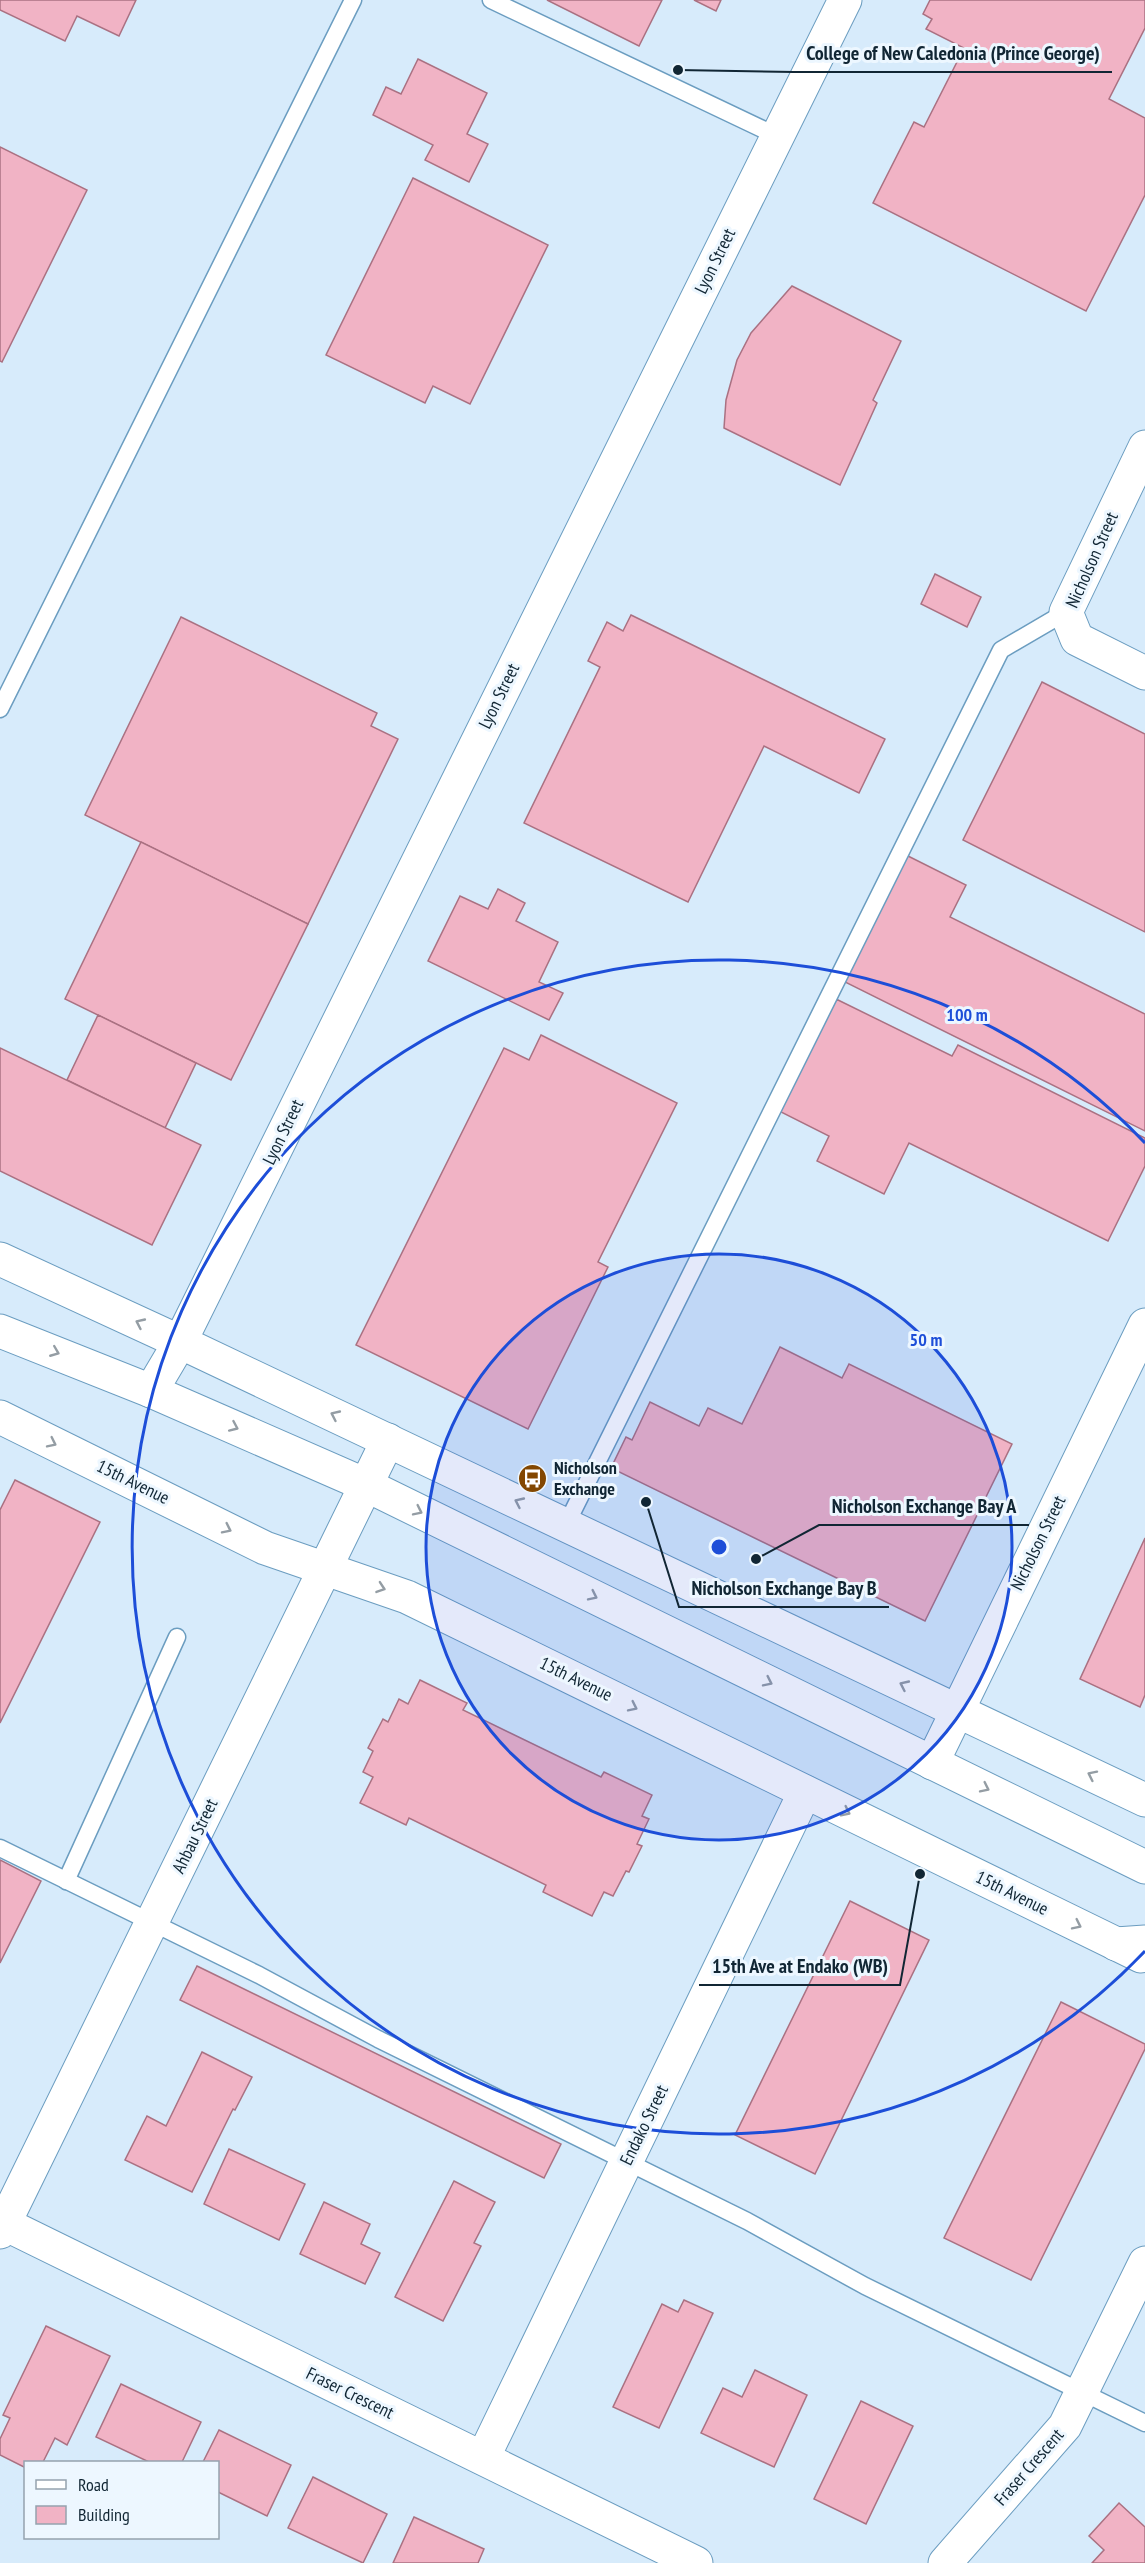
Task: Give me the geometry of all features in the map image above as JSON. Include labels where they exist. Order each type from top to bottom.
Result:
[{"type":"street","name":"Lyon Street","points":[[152,1391],[180,1341],[845,0]]},
{"type":"street","name":"Nicholson Street","points":[[1145,447],[1066,612],[1077,639],[1145,673]]},
{"type":"street","points":[[0,1260],[180,1341],[1145,1800]]},
{"type":"street","name":"Nicholson Street","points":[[932,1762],[1145,1325]]},
{"type":"street","points":[[0,1331],[152,1391],[366,1485],[1145,1867]]},
{"type":"street","name":"15th Avenue","points":[[0,1417],[265,1548],[407,1597],[805,1792],[1130,1943],[1145,1959]]},
{"type":"street","name":"Ahbau Street","points":[[2,2228],[388,1440]]},
{"type":"street","name":"Endako Street","points":[[483,2458],[805,1792]]},
{"type":"street","name":"Fraser Crescent","points":[[2,2228],[483,2458],[696,2563]]},
{"type":"street","name":"Fraser Crescent","points":[[945,2563],[1065,2426],[1145,2263]]},
{"type":"lane","points":[[0,709],[353,0]]},
{"type":"lane","points":[[491,0],[777,136]]},
{"type":"lane","points":[[566,1525],[1001,650],[1066,612]]},
{"type":"lane","points":[[66,1881],[177,1637]]},
{"type":"lane","points":[[0,1848],[153,1922],[259,1975],[378,2039],[747,2221],[865,2286],[1145,2423]]},
{"type":"building","points":[[0,0],[136,0],[119,36],[77,16],[65,41],[0,10]]},
{"type":"building","points":[[547,0],[662,0],[639,46]]},
{"type":"building","points":[[694,0],[721,0],[716,11]]},
{"type":"building","points":[[930,0],[1145,0],[1145,28],[1109,99],[1145,118],[1145,195],[1086,311],[873,203],[914,122],[924,127],[964,48],[926,29],[932,19],[923,14]]},
{"type":"building","points":[[418,59],[487,93],[467,134],[488,144],[469,182],[425,160],[433,145],[373,115],[386,87],[401,94]]},
{"type":"building","points":[[0,147],[87,190],[2,362],[0,361]]},
{"type":"building","points":[[413,178],[548,245],[470,404],[433,386],[425,403],[326,355]]},
{"type":"building","points":[[792,286],[901,341],[873,400],[877,403],[840,485],[724,428],[726,400],[737,360],[751,333]]},
{"type":"building","points":[[935,574],[981,597],[967,627],[921,604]]},
{"type":"building","points":[[631,615],[885,739],[859,793],[764,746],[688,902],[524,823],[600,667],[588,661],[607,622],[623,631]]},
{"type":"building","points":[[181,617],[377,713],[371,726],[398,739],[308,924],[85,815]]},
{"type":"building","points":[[1042,682],[1145,734],[1145,932],[963,840]]},
{"type":"building","points":[[141,842],[308,924],[231,1080],[65,999]]},
{"type":"building","points":[[906,855],[966,885],[950,917],[1145,1014],[1145,1131],[843,981]]},
{"type":"building","points":[[498,889],[525,903],[516,921],[558,942],[539,982],[563,993],[549,1020],[428,961],[460,896],[488,909]]},
{"type":"building","points":[[836,999],[952,1056],[958,1045],[1145,1138],[1145,1166],[1108,1241],[909,1143],[884,1194],[817,1161],[829,1136],[779,1111]]},
{"type":"building","points":[[98,1015],[196,1063],[165,1128],[67,1080]]},
{"type":"building","points":[[541,1035],[677,1103],[598,1262],[608,1267],[528,1429],[356,1345],[504,1048],[529,1060]]},
{"type":"building","points":[[0,1048],[201,1145],[152,1245],[0,1171]]},
{"type":"building","points":[[780,1347],[842,1378],[849,1364],[1012,1444],[925,1621],[611,1468],[626,1437],[632,1440],[650,1402],[699,1426],[708,1408],[742,1424]]},
{"type":"building","points":[[15,1480],[100,1522],[0,1723],[0,1510]]},
{"type":"building","points":[[1145,1538],[1145,1695],[1140,1707],[1080,1679]]},
{"type":"building","points":[[420,1680],[467,1703],[463,1710],[601,1777],[604,1772],[652,1795],[642,1816],[649,1819],[637,1844],[642,1846],[613,1896],[604,1892],[592,1916],[543,1892],[546,1885],[409,1818],[406,1825],[360,1803],[373,1777],[363,1772],[373,1751],[368,1748],[383,1719],[388,1722],[399,1699],[408,1704]]},
{"type":"building","points":[[0,1860],[41,1881],[0,1963]]},
{"type":"building","points":[[850,1901],[929,1940],[815,2174],[735,2135]]},
{"type":"building","points":[[197,1966],[561,2144],[544,2178],[180,2000]]},
{"type":"building","points":[[1061,2002],[1145,2044],[1145,2049],[1031,2280],[944,2238]]},
{"type":"building","points":[[202,2052],[252,2077],[235,2110],[233,2109],[192,2192],[125,2160],[147,2116],[166,2126]]},
{"type":"building","points":[[229,2149],[305,2184],[279,2240],[204,2204]]},
{"type":"building","points":[[454,2181],[495,2202],[474,2243],[481,2246],[443,2321],[395,2297]]},
{"type":"building","points":[[324,2202],[370,2224],[361,2244],[380,2253],[365,2284],[300,2254]]},
{"type":"building","points":[[684,2300],[713,2313],[659,2428],[613,2407],[662,2304],[678,2312]]},
{"type":"building","points":[[46,2326],[110,2356],[67,2445],[55,2438],[44,2461],[24,2461],[24,2467],[0,2455],[0,2439],[10,2418],[3,2415]]},
{"type":"building","points":[[755,2370],[807,2395],[774,2467],[701,2433],[723,2388],[742,2397]]},
{"type":"building","points":[[121,2384],[201,2422],[182,2461],[147,2461],[96,2437]]},
{"type":"building","points":[[861,2401],[913,2426],[866,2524],[814,2499]]},
{"type":"building","points":[[219,2430],[291,2465],[267,2516],[219,2492],[219,2461],[204,2461]]},
{"type":"building","points":[[313,2477],[387,2514],[363,2563],[288,2528]]},
{"type":"building","points":[[1119,2503],[1145,2527],[1145,2563],[1092,2563],[1104,2550],[1089,2536]]},
{"type":"building","points":[[414,2517],[484,2549],[478,2563],[393,2563]]},
{"type":"place","name":"College of New Caledonia (Prince George)","points":[[678,70]]},
{"type":"place","name":"Nicholson Exchange","points":[[533,1478]]},
{"type":"place","name":"Nicholson Exchange Bay B","points":[[646,1502]]},
{"type":"place","name":"Nicholson Exchange Bay A","points":[[756,1559]]},
{"type":"place","name":"15th Ave at Endako (WB)","points":[[920,1874]]}]
